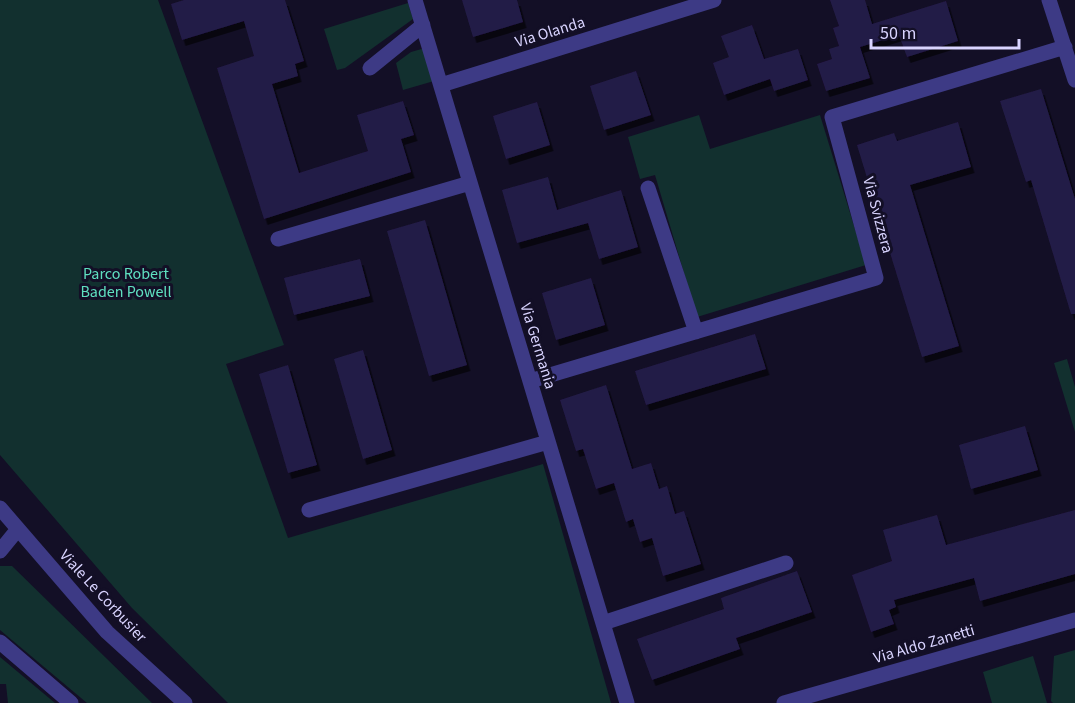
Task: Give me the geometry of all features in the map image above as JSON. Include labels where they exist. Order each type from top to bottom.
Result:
[{"type":"street","name":"Via Germania","points":[[415,0],[627,703]]},
{"type":"street","name":"Via Olanda","points":[[441,85],[668,7],[714,0]]},
{"type":"street","points":[[1049,0],[1075,80]]},
{"type":"street","points":[[370,68],[423,25]]},
{"type":"street","name":"Via Svizzera","points":[[530,381],[876,278],[832,117],[1065,47]]},
{"type":"street","points":[[278,239],[470,183]]},
{"type":"street","points":[[648,188],[696,332]]},
{"type":"street","points":[[309,510],[548,442]]},
{"type":"street","name":"Viale Le Corbusier","points":[[0,508],[107,632],[185,703]]},
{"type":"street","points":[[0,551],[18,529]]},
{"type":"street","points":[[603,623],[786,563]]},
{"type":"street","name":"Via Aldo Zanetti","points":[[784,703],[1075,620]]},
{"type":"street","points":[[0,642],[71,703]]},
{"type":"green space","name":"Parco Robert Baden Powell","points":[[0,0],[158,0],[284,345],[226,364],[288,538],[543,464],[611,703],[228,703],[132,608],[0,455]]},
{"type":"green space","points":[[408,3],[413,19],[345,68],[337,70],[324,29]]},
{"type":"green space","points":[[425,48],[434,81],[403,90],[396,63],[411,52]]},
{"type":"green space","points":[[699,115],[710,149],[820,115],[866,265],[697,317],[655,175],[640,179],[628,137]]},
{"type":"green space","points":[[1067,359],[1075,387],[1075,432],[1054,363]]},
{"type":"green space","points":[[0,566],[12,566],[152,703],[87,703],[0,630]]},
{"type":"green space","points":[[1075,650],[1075,703],[1053,703],[1051,701],[1054,656]]},
{"type":"green space","points":[[1033,656],[1047,703],[992,703],[983,672]]},
{"type":"green space","points":[[0,657],[55,703],[8,703],[6,684],[0,684]]},
{"type":"building","points":[[184,0],[285,0],[304,61],[295,64],[298,76],[272,84],[299,173],[368,151],[357,115],[403,101],[414,135],[401,139],[411,172],[264,219],[217,68],[254,56],[244,21],[182,40],[171,4]]},
{"type":"building","points":[[462,0],[517,0],[523,22],[473,37]]},
{"type":"building","points":[[830,0],[865,0],[872,24],[946,1],[958,41],[907,57],[899,35],[860,47],[870,78],[826,91],[817,64],[832,59],[829,49],[839,46],[833,28],[839,26]]},
{"type":"building","points":[[752,25],[764,59],[798,49],[808,80],[774,91],[770,79],[724,95],[713,63],[729,57],[721,36]]},
{"type":"building","points":[[636,71],[651,115],[604,130],[590,86]]},
{"type":"building","points":[[1041,89],[1075,199],[1075,314],[1071,314],[1031,180],[1026,182],[1000,101]]},
{"type":"building","points":[[537,102],[550,145],[506,159],[493,116]]},
{"type":"building","points":[[958,122],[971,167],[910,185],[959,346],[922,357],[857,145],[894,133],[897,141]]},
{"type":"building","points":[[548,177],[557,210],[621,190],[638,247],[599,259],[588,223],[517,243],[502,190]]},
{"type":"building","points":[[425,220],[467,365],[429,376],[387,231]]},
{"type":"building","points":[[360,259],[370,296],[294,315],[284,278]]},
{"type":"building","points":[[591,278],[605,325],[556,340],[542,293]]},
{"type":"building","points":[[755,334],[766,369],[646,405],[635,371]]},
{"type":"building","points":[[363,350],[392,450],[363,459],[334,359]]},
{"type":"building","points":[[288,365],[317,465],[288,473],[259,374]]},
{"type":"building","points":[[606,385],[632,469],[651,463],[659,489],[667,486],[675,514],[684,511],[701,564],[663,576],[652,538],[640,542],[633,519],[626,522],[614,483],[596,489],[583,449],[576,451],[560,400]]},
{"type":"building","points":[[1025,426],[1038,470],[971,489],[959,445]]},
{"type":"building","points":[[1075,510],[1075,574],[980,601],[974,578],[894,600],[896,607],[889,610],[894,624],[871,632],[852,575],[892,561],[883,530],[937,515],[946,545]]},
{"type":"building","points":[[797,571],[812,612],[736,638],[740,649],[652,680],[637,639],[724,609],[721,598]]}]
